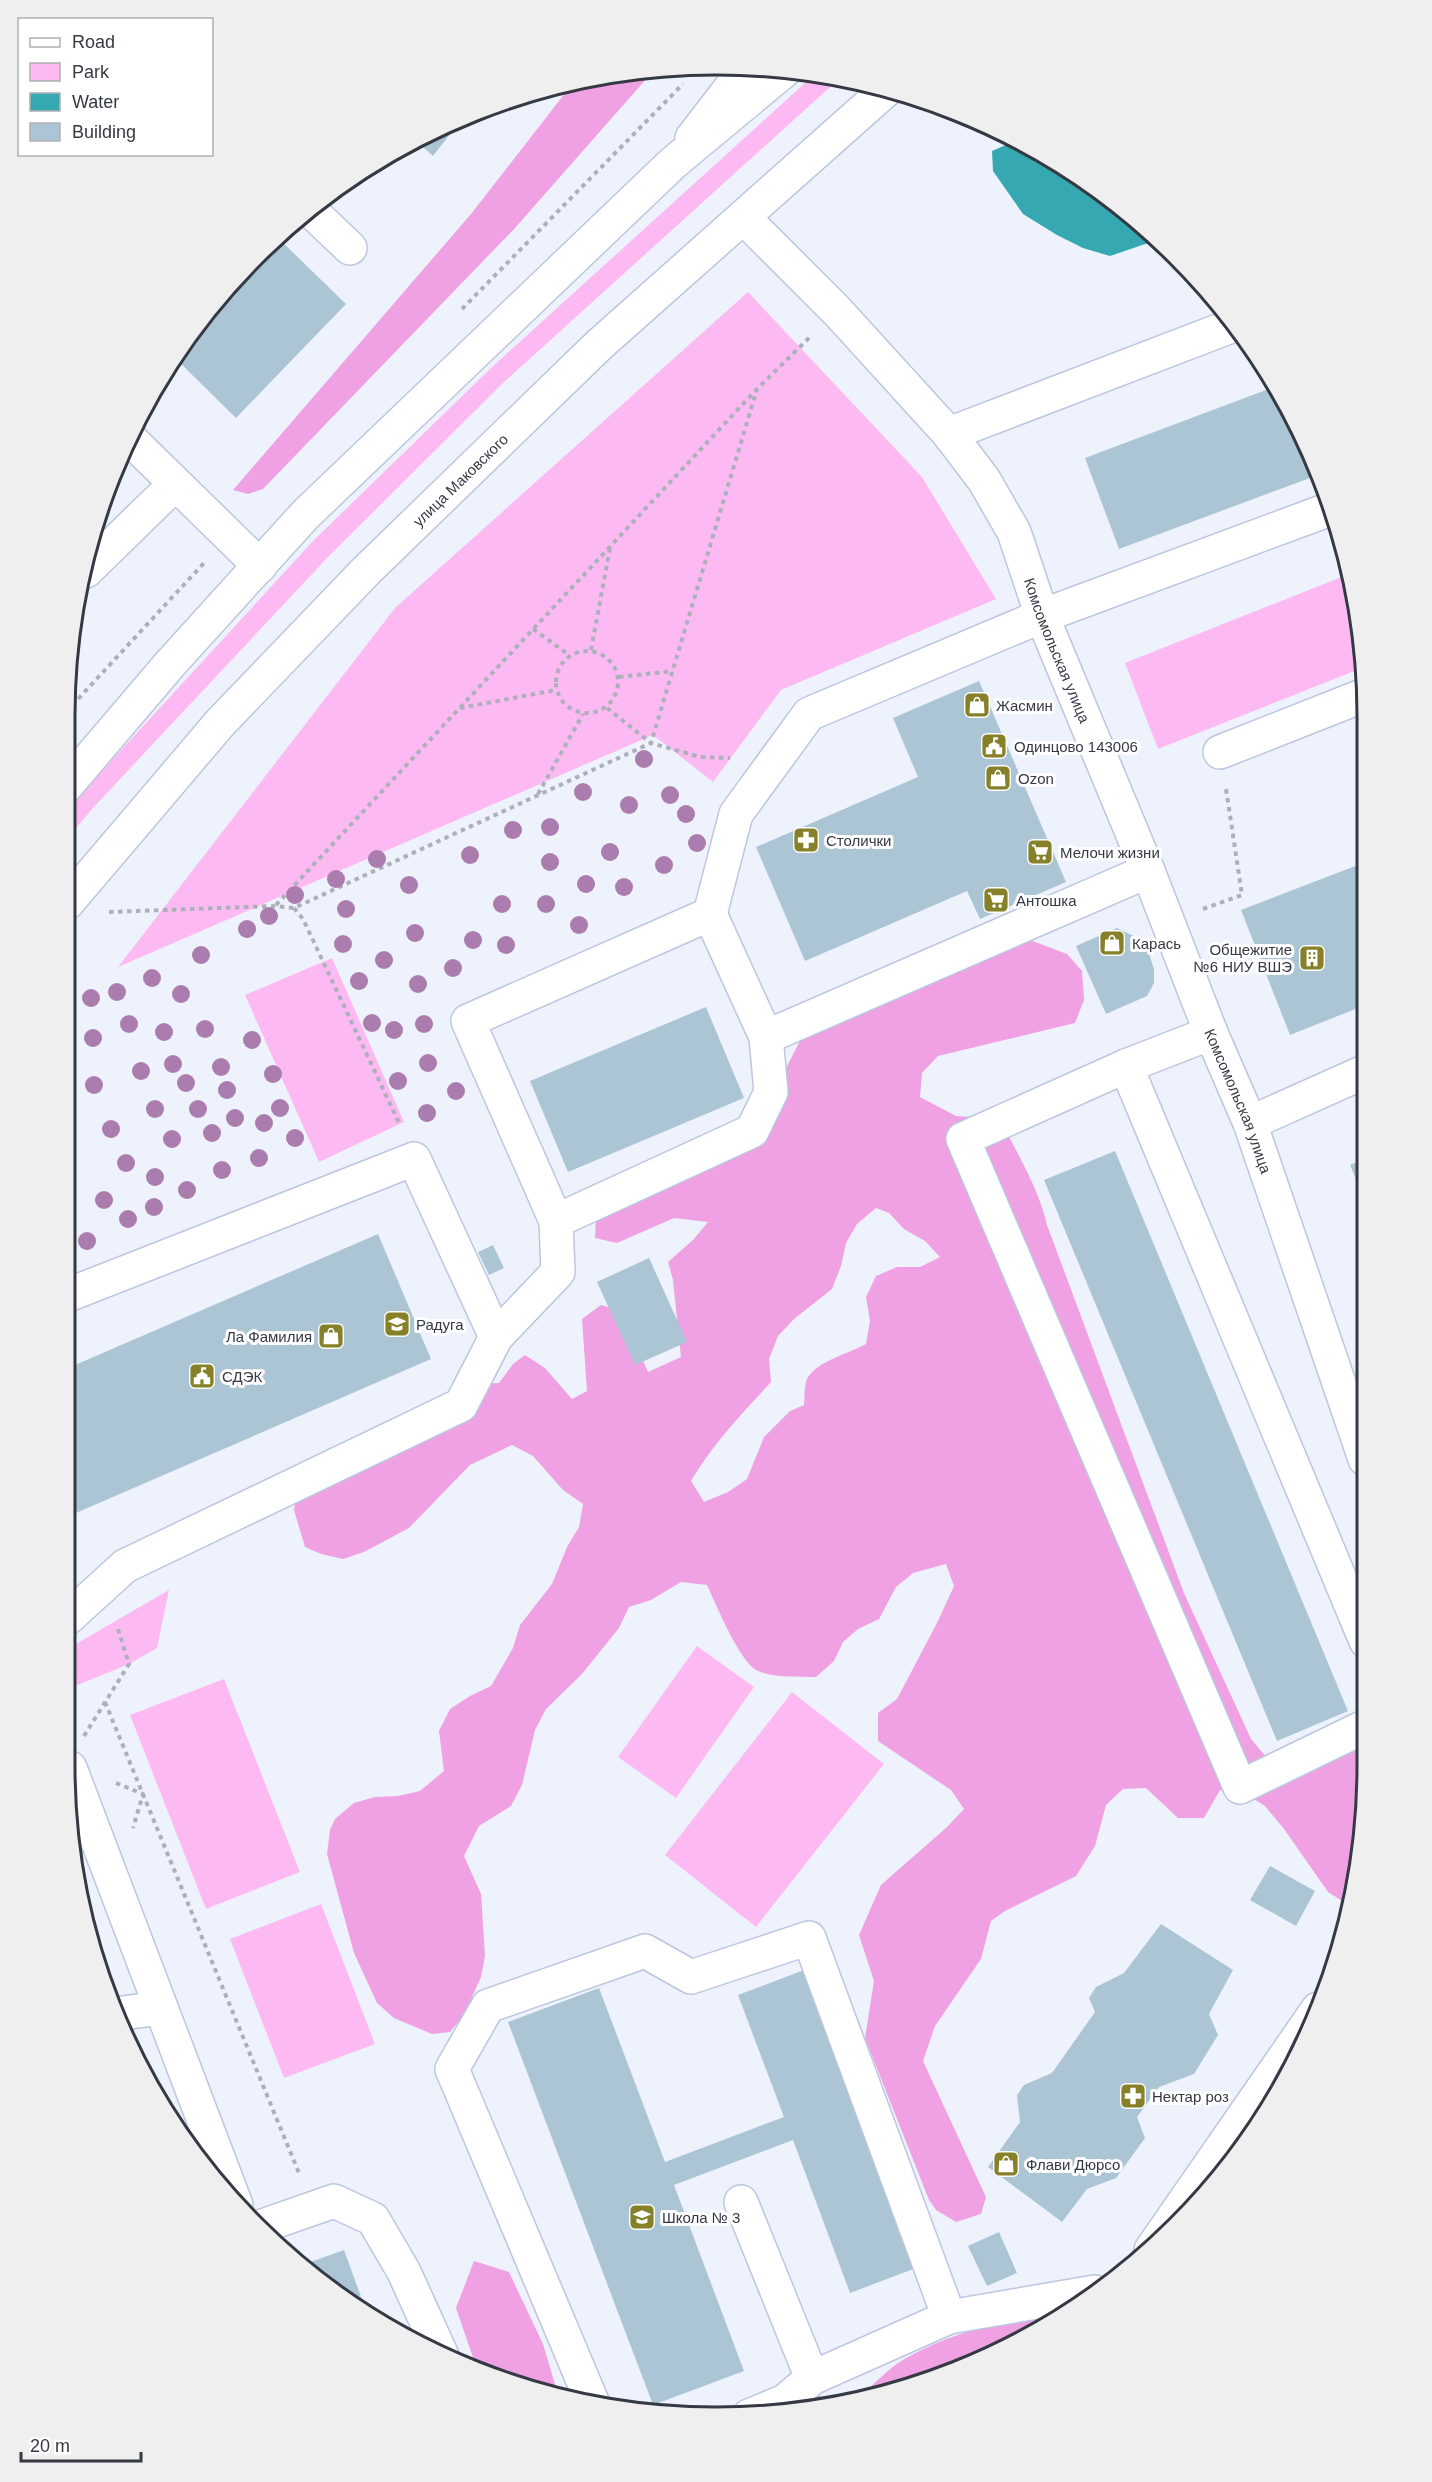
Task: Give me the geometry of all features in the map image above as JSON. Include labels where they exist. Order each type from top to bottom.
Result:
[{"type":"main road","points":[[673,163],[740,76]]},
{"type":"main road","points":[[75,775],[170,664],[306,515],[673,163],[776,78]]},
{"type":"main road","name":"улица Маковского","points":[[75,894],[220,723],[366,571],[599,345],[879,96]]},
{"type":"main road","points":[[316,215],[350,248]]},
{"type":"main road","name":"Комсомольская улица","points":[[743,217],[837,311],[949,434],[984,480],[1014,532],[1042,616],[1148,871],[1211,1033],[1250,1123],[1357,1436]]},
{"type":"main road","points":[[949,434],[1226,328]]},
{"type":"main road","points":[[135,445],[260,566]]},
{"type":"main road","points":[[94,563],[175,484]]},
{"type":"main road","points":[[556,1221],[752,1131],[771,1092],[766,1037],[710,914],[736,814],[809,714],[1042,616],[1323,512]]},
{"type":"main road","points":[[1220,752],[1357,698]]},
{"type":"main road","points":[[766,1037],[1148,871]]},
{"type":"main road","points":[[75,1612],[125,1566],[461,1405],[496,1337],[558,1272],[556,1221],[468,1021],[710,914]]},
{"type":"main road","points":[[1211,1033],[1126,1066],[963,1138],[1239,1787],[1357,1730]]},
{"type":"main road","points":[[1126,1066],[1357,1619]]},
{"type":"main road","points":[[1250,1123],[1357,1075]]},
{"type":"main road","points":[[75,1291],[414,1159],[496,1337]]},
{"type":"main road","points":[[76,1754],[162,2008],[227,2180]]},
{"type":"main road","points":[[588,2394],[452,2069],[488,2006],[645,1951],[691,1977],[809,1938],[949,2317]]},
{"type":"main road","points":[[125,2013],[162,2008]]},
{"type":"main road","points":[[1184,2203],[1293,2045]]},
{"type":"main road","points":[[268,2224],[334,2201],[374,2219],[404,2272],[436,2343]]},
{"type":"main road","points":[[741,2202],[812,2378]]},
{"type":"main road","points":[[777,2404],[785,2401],[812,2378],[949,2317],[1078,2295]]},
{"type":"path","points":[[275,906],[757,389],[837,311]]},
{"type":"path","points":[[100,912],[275,906],[294,908],[651,743],[757,389]]},
{"type":"path","points":[[591,650],[610,546]]},
{"type":"path","points":[[533,629],[569,656]]},
{"type":"path","points":[[591,650],[604,655],[614,664],[619,676],[617,694],[607,708],[583,714],[566,706],[556,690],[557,671],[569,656],[579,651],[591,650]]},
{"type":"path","points":[[619,676],[673,671]]},
{"type":"path","points":[[459,708],[556,690]]},
{"type":"path","points":[[607,708],[651,743],[700,757],[775,760]]},
{"type":"path","points":[[537,795],[583,714]]},
{"type":"path","points":[[1220,752],[1242,895]]},
{"type":"path","points":[[294,908],[303,919],[414,1159]]},
{"type":"path","points":[[76,1754],[129,1664],[102,1587]]},
{"type":"path","points":[[105,1702],[314,2208]]},
{"type":"green space","points":[[807,81],[832,85],[503,383],[328,557],[75,829],[75,800],[314,540],[491,368]]},
{"type":"green space","points":[[748,292],[922,477],[996,599],[781,690],[713,782],[653,735],[118,967],[395,608]]},
{"type":"green space","points":[[1342,577],[1352,632],[1356,671],[1158,749],[1125,663]]},
{"type":"green space","points":[[332,958],[404,1122],[319,1162],[245,995]]},
{"type":"green space","points":[[169,1590],[157,1648],[129,1664],[75,1686],[75,1645]]},
{"type":"green space","points":[[697,1646],[754,1687],[676,1798],[618,1757]]},
{"type":"green space","points":[[224,1679],[300,1872],[206,1909],[130,1715]]},
{"type":"green space","points":[[792,1692],[884,1764],[756,1927],[665,1855]]},
{"type":"green space","points":[[321,1904],[375,2044],[284,2078],[230,1939]]},
{"type":"shaded area","points":[[647,79],[515,228],[263,489],[248,494],[233,490],[471,214],[565,93]]},
{"type":"shaded area","points":[[1014,934],[1067,954],[1082,971],[1084,1000],[1075,1023],[938,1056],[922,1073],[920,1097],[956,1116],[1000,1119],[1033,1184],[1184,1593],[1251,1739],[1273,1765],[1357,1724],[1356,1808],[1352,1850],[1343,1901],[1328,1892],[1265,1806],[1244,1793],[1220,1790],[1204,1818],[1178,1818],[1146,1788],[1123,1789],[1106,1805],[1095,1846],[1076,1876],[1005,1911],[991,1921],[981,1959],[935,2026],[923,2061],[986,2197],[981,2214],[956,2222],[936,2210],[929,2200],[865,2038],[874,1981],[859,1935],[881,1885],[964,1809],[951,1790],[878,1741],[878,1713],[897,1699],[954,1586],[946,1564],[913,1573],[896,1587],[879,1619],[858,1629],[843,1642],[834,1661],[816,1677],[774,1675],[752,1667],[733,1640],[707,1585],[681,1582],[651,1600],[629,1607],[619,1628],[582,1674],[546,1709],[535,1730],[522,1785],[511,1806],[479,1826],[464,1856],[481,1894],[485,1956],[481,1977],[464,2015],[450,2032],[432,2034],[394,2018],[377,2003],[354,1953],[327,1854],[330,1830],[335,1819],[354,1803],[375,1797],[398,1796],[420,1791],[444,1771],[439,1731],[450,1709],[491,1686],[513,1648],[520,1625],[552,1584],[567,1547],[579,1527],[583,1504],[563,1490],[533,1456],[512,1445],[470,1465],[409,1528],[364,1552],[343,1559],[321,1554],[305,1547],[294,1510],[297,1486],[476,1384],[499,1383],[513,1364],[525,1355],[545,1368],[572,1399],[587,1391],[582,1319],[601,1305],[622,1311],[648,1372],[681,1357],[673,1280],[668,1262],[693,1240],[708,1222],[674,1218],[617,1243],[595,1238],[596,1216],[692,1168],[782,1076],[803,1035]],"holes":[[[876,1208],[889,1213],[904,1229],[925,1241],[940,1257],[920,1267],[897,1267],[876,1276],[866,1297],[870,1321],[866,1344],[813,1371],[806,1383],[804,1405],[790,1411],[764,1437],[747,1479],[728,1492],[704,1502],[691,1481],[718,1441],[771,1382],[769,1359],[778,1336],[794,1319],[832,1289],[841,1266],[846,1243],[857,1224]]]},
{"type":"shaded area","points":[[474,2261],[509,2272],[543,2344],[556,2386],[474,2359],[456,2308]]},
{"type":"shaded area","points":[[1059,2307],[1000,2341],[961,2358],[922,2373],[868,2388],[900,2362],[927,2348],[970,2331]]},
{"type":"shaded area","points":[[804,2389],[826,2398],[778,2404]]},
{"type":"water","points":[[1007,145],[1036,161],[1106,207],[1148,243],[1110,256],[1083,248],[1057,235],[1023,214],[993,171],[992,151]]},
{"type":"building","points":[[451,133],[433,156],[422,146]]},
{"type":"building","points":[[283,243],[346,304],[236,418],[181,364],[234,293]]},
{"type":"building","points":[[1267,390],[1291,432],[1311,478],[1119,549],[1085,458]]},
{"type":"building","points":[[979,681],[1066,882],[980,919],[967,891],[805,961],[756,847],[918,777],[893,718]]},
{"type":"building","name":"Общежитие №6 НИУ ВШЭ","points":[[1357,865],[1357,1008],[1290,1035],[1241,910]]},
{"type":"building","points":[[1117,928],[1140,939],[1149,953],[1154,970],[1154,983],[1147,996],[1106,1014],[1076,946]]},
{"type":"building","points":[[706,1007],[744,1098],[568,1172],[530,1081]]},
{"type":"building","points":[[1115,1151],[1348,1711],[1277,1741],[1044,1180]]},
{"type":"building","points":[[1357,1162],[1357,1181],[1350,1165]]},
{"type":"building","points":[[378,1234],[431,1359],[75,1513],[75,1365]]},
{"type":"building","points":[[493,1245],[504,1268],[489,1275],[478,1252]]},
{"type":"building","points":[[649,1258],[687,1342],[635,1365],[597,1282]]},
{"type":"building","points":[[1270,1866],[1315,1891],[1296,1926],[1250,1900]]},
{"type":"building","points":[[1161,1924],[1233,1970],[1209,2014],[1218,2035],[1194,2074],[1159,2087],[1137,2117],[1145,2138],[1116,2178],[1087,2189],[1062,2222],[988,2167],[1020,2122],[1017,2095],[1024,2085],[1052,2073],[1095,2012],[1089,1998],[1096,1987],[1124,1973]]},
{"type":"building","points":[[804,1970],[916,2268],[850,2293],[793,2140],[674,2185],[744,2371],[653,2404],[508,2022],[599,1988],[665,2162],[784,2117],[738,1995]]},
{"type":"building","points":[[999,2232],[1017,2273],[987,2286],[968,2246]]},
{"type":"building","points":[[344,2250],[362,2300],[326,2275],[310,2262]]},
{"type":"place","name":"Жасмин","points":[[977,705]]},
{"type":"place","name":"Одинцово 143006","points":[[994,746]]},
{"type":"place","name":"Ozon","points":[[998,778]]},
{"type":"place","name":"Столички","points":[[806,840]]},
{"type":"place","name":"Мелочи жизни","points":[[1040,852]]},
{"type":"place","name":"Антошка","points":[[996,900]]},
{"type":"place","name":"Карась","points":[[1112,943]]},
{"type":"place","name":"Общежитие №6 НИУ ВШЭ","points":[[1312,958]]},
{"type":"place","name":"Радуга","points":[[397,1324]]},
{"type":"place","name":"Ла Фамилия","points":[[331,1336]]},
{"type":"place","name":"СДЭК","points":[[202,1376]]},
{"type":"place","name":"Нектар роз","points":[[1133,2096]]},
{"type":"place","name":"Флави Дюрсо","points":[[1006,2164]]},
{"type":"place","name":"Школа № 3","points":[[642,2217]]}]
